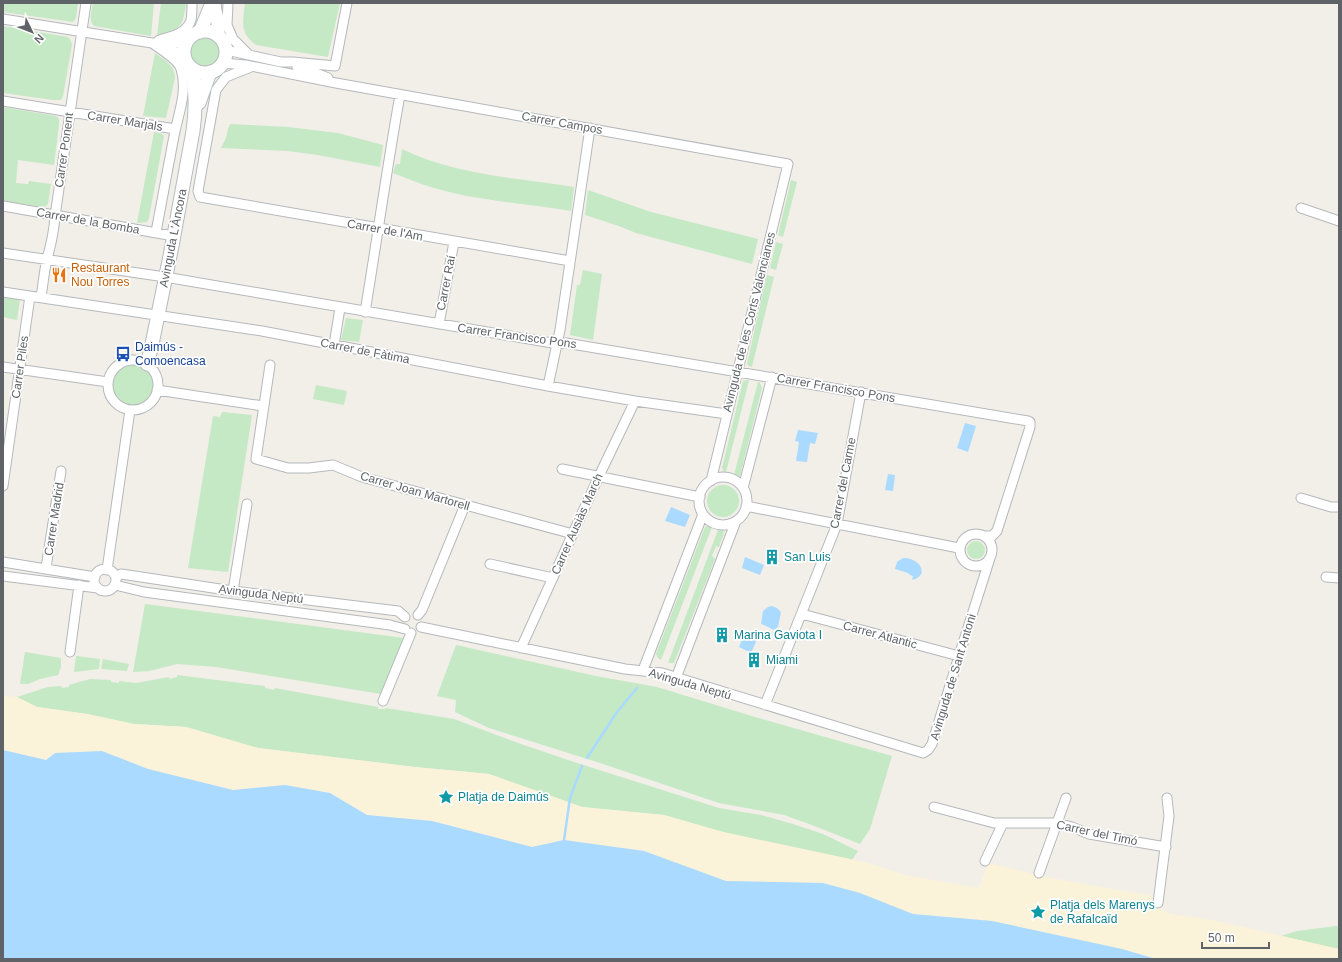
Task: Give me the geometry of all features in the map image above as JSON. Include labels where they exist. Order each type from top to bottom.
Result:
[{"type":"street","name":"Carrer Ponent","points":[[42,297],[47,260],[54,227],[54,216],[86,3]]},
{"type":"street","points":[[152,43],[178,34],[182,31],[190,21],[192,3]]},
{"type":"street","points":[[189,63],[185,46],[195,34],[213,3]]},
{"type":"street","points":[[213,3],[218,22],[218,36]]},
{"type":"street","points":[[228,3],[227,25],[233,39],[249,55]]},
{"type":"street","points":[[281,62],[335,66],[348,3]]},
{"type":"street","points":[[3,19],[152,43],[177,43],[195,34],[206,31],[218,36],[223,42],[226,50],[225,57],[217,69],[204,73],[198,72],[180,54],[152,43]]},
{"type":"street","points":[[152,43],[171,57],[181,68],[183,78],[183,99],[175,129],[156,232]]},
{"type":"street","points":[[226,50],[281,62],[309,70],[327,76],[336,83]]},
{"type":"street","name":"Avinguda L'Àncora","points":[[147,364],[174,236],[195,112],[195,86],[189,63]]},
{"type":"street","name":"Carrer Campos","points":[[222,63],[252,66],[400,95],[788,164]]},
{"type":"street","name":"Carrer de l'Am","points":[[252,66],[226,77],[216,90],[198,191],[200,197],[570,261]]},
{"type":"street","name":"Avinguda L'Àncora","points":[[195,112],[210,72]]},
{"type":"street","points":[[365,312],[400,95]]},
{"type":"street","name":"Carrer Marjals","points":[[3,101],[175,129]]},
{"type":"street","points":[[548,386],[558,344],[590,128]]},
{"type":"street","name":"Avinguda de les Corts Valencianes","points":[[711,481],[788,164]]},
{"type":"street","name":"Carrer de la Bomba","points":[[3,206],[174,236]]},
{"type":"street","points":[[1302,208],[1339,221]]},
{"type":"street","name":"Carrer Raí","points":[[438,324],[454,242]]},
{"type":"street","name":"Carrer Francisco Pons","points":[[3,253],[165,277],[558,344],[566,343],[772,377],[1030,422],[1030,427],[997,531],[992,536],[984,536]]},
{"type":"street","name":"Carrer de Fàtima","points":[[3,292],[262,331],[548,386],[635,401],[727,414]]},
{"type":"street","name":"Carrer Piles","points":[[3,486],[30,296]]},
{"type":"street","points":[[334,345],[340,308]]},
{"type":"street","points":[[139,360],[147,364],[156,375],[158,382],[158,390],[155,397],[150,403],[137,410],[122,408],[111,397],[108,390],[108,382],[112,370],[122,362],[139,360]]},
{"type":"street","points":[[158,390],[263,406],[270,365]]},
{"type":"street","points":[[3,367],[108,382]]},
{"type":"street","points":[[743,488],[772,377]]},
{"type":"street","name":"Carrer del Carme","points":[[765,705],[837,524],[860,392]]},
{"type":"street","name":"Carrer Ausiàs March","points":[[521,648],[599,476],[635,401]]},
{"type":"street","name":"Carrer Joan Martorell","points":[[263,406],[256,459],[288,468],[309,468],[333,465],[362,477],[573,534]]},
{"type":"street","points":[[107,570],[130,410]]},
{"type":"street","points":[[562,469],[700,497]]},
{"type":"street","name":"Carrer Madrid","points":[[46,568],[61,471]]},
{"type":"street","points":[[676,678],[736,521],[744,512],[746,506],[747,500],[743,488],[738,482],[724,477],[711,481],[706,485],[700,497],[703,514],[717,524],[724,525],[736,521]]},
{"type":"street","points":[[1301,498],[1330,506],[1339,506]]},
{"type":"street","points":[[233,591],[247,504]]},
{"type":"street","points":[[418,615],[422,610],[465,505]]},
{"type":"street","points":[[746,506],[960,548]]},
{"type":"street","points":[[643,670],[703,514]]},
{"type":"street","points":[[979,534],[984,536],[991,543],[992,549],[988,562],[978,567],[964,562],[961,557],[961,542],[969,535],[979,534]]},
{"type":"street","name":"Avinguda de Sant Antoni","points":[[909,748],[923,753],[931,748],[990,558]]},
{"type":"street","points":[[3,562],[95,577]]},
{"type":"street","points":[[490,564],[553,578]]},
{"type":"street","points":[[978,567],[981,572],[982,583]]},
{"type":"street","points":[[3,576],[98,588],[107,591],[113,588],[115,581],[113,573],[107,570],[100,571],[95,577],[95,583],[98,588]]},
{"type":"street","name":"Avinguda Neptú","points":[[405,616],[398,611],[233,591],[128,574],[121,574],[115,581],[144,592],[390,625],[408,631]]},
{"type":"street","points":[[1326,577],[1339,578]]},
{"type":"street","points":[[70,652],[79,586]]},
{"type":"street","points":[[383,701],[408,631],[403,621],[405,616],[410,614],[418,615]]},
{"type":"street","name":"Carrer Atlantic","points":[[802,614],[959,656]]},
{"type":"street","points":[[408,631],[417,632],[421,627],[422,622],[418,615]]},
{"type":"street","name":"Avinguda Neptú","points":[[421,627],[625,669],[662,673],[909,748]]},
{"type":"street","points":[[1038,873],[1066,798]]},
{"type":"street","points":[[1158,904],[1169,816],[1167,798]]},
{"type":"street","name":"Carrer del Timó","points":[[934,807],[994,823],[1057,823],[1089,834],[1166,847]]},
{"type":"street","points":[[985,861],[1003,824]]},
{"type":"green space","points":[[3,3],[78,3],[76,18],[73,22],[3,12]]},
{"type":"green space","points":[[93,3],[154,3],[151,36],[94,26],[91,21]]},
{"type":"green space","points":[[161,3],[186,3],[184,18],[179,26],[171,31],[157,35]]},
{"type":"green space","points":[[245,3],[340,3],[328,57],[256,45],[247,36],[243,26]]},
{"type":"green space","points":[[3,26],[68,37],[72,45],[61,100],[3,93]]},
{"type":"green space","points":[[209,32],[216,35],[222,41],[225,52],[224,60],[216,69],[209,72],[201,72],[194,69],[186,60],[185,48],[188,41],[197,33]]},
{"type":"green space","points":[[155,53],[171,66],[175,73],[166,118],[143,116]]},
{"type":"green space","points":[[3,107],[56,116],[59,119],[54,165],[18,160],[16,183],[28,184],[29,181],[51,184],[48,204],[46,206],[42,207],[3,201]]},
{"type":"green space","points":[[230,124],[288,127],[338,133],[383,145],[380,167],[288,151],[221,148]]},
{"type":"green space","points":[[154,132],[161,133],[164,136],[149,218],[147,222],[137,223]]},
{"type":"green space","points":[[402,149],[443,165],[465,170],[574,187],[571,211],[468,196],[419,183],[393,173],[396,164],[400,164]]},
{"type":"green space","points":[[791,180],[797,182],[783,237],[778,235]]},
{"type":"green space","points":[[588,190],[651,212],[758,239],[752,264],[636,233],[585,215]]},
{"type":"green space","points":[[776,242],[783,244],[776,270],[770,268]]},
{"type":"green space","points":[[583,270],[602,274],[593,340],[570,335],[577,285],[580,285]]},
{"type":"green space","points":[[767,275],[774,277],[752,367],[747,364]]},
{"type":"green space","points":[[3,296],[20,299],[17,320],[3,317]]},
{"type":"green space","points":[[346,318],[363,320],[359,342],[341,340]]},
{"type":"green space","points":[[128,360],[138,360],[151,367],[158,380],[158,390],[151,403],[138,410],[128,410],[119,406],[112,399],[108,390],[108,380],[112,371],[119,364]]},
{"type":"green space","points":[[749,380],[726,472],[724,472],[722,468],[743,381]]},
{"type":"green space","points":[[758,382],[762,388],[740,476],[734,475]]},
{"type":"green space","points":[[316,385],[347,391],[344,405],[313,399]]},
{"type":"green space","points":[[222,412],[252,415],[228,572],[188,568],[213,416],[220,417]]},
{"type":"green space","points":[[720,485],[726,485],[735,489],[739,501],[735,513],[726,517],[720,517],[711,513],[707,504],[707,498],[711,489]]},
{"type":"green space","points":[[705,527],[712,527],[661,660],[656,654]]},
{"type":"green space","points":[[718,530],[723,530],[724,533],[719,547],[716,546],[712,556],[715,559],[674,663],[668,663]]},
{"type":"green space","points":[[976,541],[982,544],[985,550],[982,556],[976,559],[970,556],[967,550],[970,544]]},
{"type":"green space","points":[[145,604],[404,638],[381,694],[216,667],[177,664],[149,671],[133,672]]},
{"type":"green space","points":[[456,645],[596,676],[657,687],[892,756],[870,829],[860,844],[784,815],[719,803],[489,728],[455,712],[456,700],[437,696]]},
{"type":"green space","points":[[25,652],[61,658],[61,667],[58,675],[40,679],[28,684],[20,684]]},
{"type":"green space","points":[[76,656],[100,659],[99,669],[74,672]]},
{"type":"green space","points":[[103,659],[129,664],[127,671],[102,669]]},
{"type":"green space","points":[[177,675],[265,686],[265,688],[274,690],[275,688],[378,707],[378,709],[386,708],[454,719],[574,762],[719,808],[761,815],[793,824],[823,834],[858,851],[852,860],[723,832],[664,815],[582,807],[489,774],[415,767],[258,748],[186,727],[134,724],[87,714],[37,707],[17,697],[48,687],[69,687],[69,685],[90,679],[111,680],[111,682],[119,683],[119,681],[136,683],[169,677],[170,679],[177,677]]},
{"type":"green space","points":[[1339,926],[1339,949],[1281,936],[1297,931]]},
{"type":"sand","name":"Platja de Daimús","points":[[3,696],[17,697],[37,707],[87,714],[134,724],[186,727],[258,748],[415,767],[489,774],[582,807],[664,815],[723,832],[865,862],[905,875],[979,888],[988,863],[1046,877],[1152,896],[1152,902],[1164,911],[1171,914],[1212,920],[1339,949],[1339,959],[1156,959],[1122,949],[992,921],[912,914],[860,893],[823,883],[725,881],[644,851],[564,840],[532,847],[432,821],[367,815],[330,793],[285,785],[233,790],[148,769],[101,752],[46,760],[3,750]]},
{"type":"water","points":[[965,423],[976,426],[968,452],[957,448]]},
{"type":"water","points":[[798,430],[818,433],[815,444],[810,443],[807,462],[796,461],[799,442],[795,441]]},
{"type":"water","points":[[888,474],[895,475],[893,491],[885,490]]},
{"type":"water","points":[[671,507],[690,515],[685,527],[665,521]]},
{"type":"water","points":[[745,557],[764,565],[760,575],[742,568]]},
{"type":"water","points":[[903,558],[914,560],[921,567],[922,571],[918,578],[912,580],[913,576],[895,569],[897,562]]},
{"type":"water","points":[[772,606],[781,612],[778,627],[774,630],[761,624],[763,611]]},
{"type":"water","points":[[746,630],[759,635],[751,653],[739,647]]},
{"type":"water","points":[[3,750],[46,760],[55,753],[102,751],[148,769],[233,790],[285,785],[330,793],[367,815],[432,821],[532,847],[564,840],[644,851],[726,881],[823,883],[860,893],[913,914],[992,921],[1122,949],[1156,959],[3,959]]},
{"type":"waterway","points":[[587,758],[617,712],[637,688]]},
{"type":"waterway","points":[[564,840],[570,798],[582,766]]},
{"type":"place","name":"Restaurant Nou Torres","points":[[59,275]]},
{"type":"place","name":"Daimús - Comoencasa","points":[[123,354]]},
{"type":"place","name":"San Luis","points":[[772,557]]},
{"type":"place","name":"Marina Gaviota I","points":[[722,635]]},
{"type":"place","name":"Miami","points":[[754,660]]},
{"type":"place","name":"Platja de Daimús","points":[[446,797]]},
{"type":"place","name":"Platja dels Marenys de Rafalcaïd","points":[[1038,912]]}]
